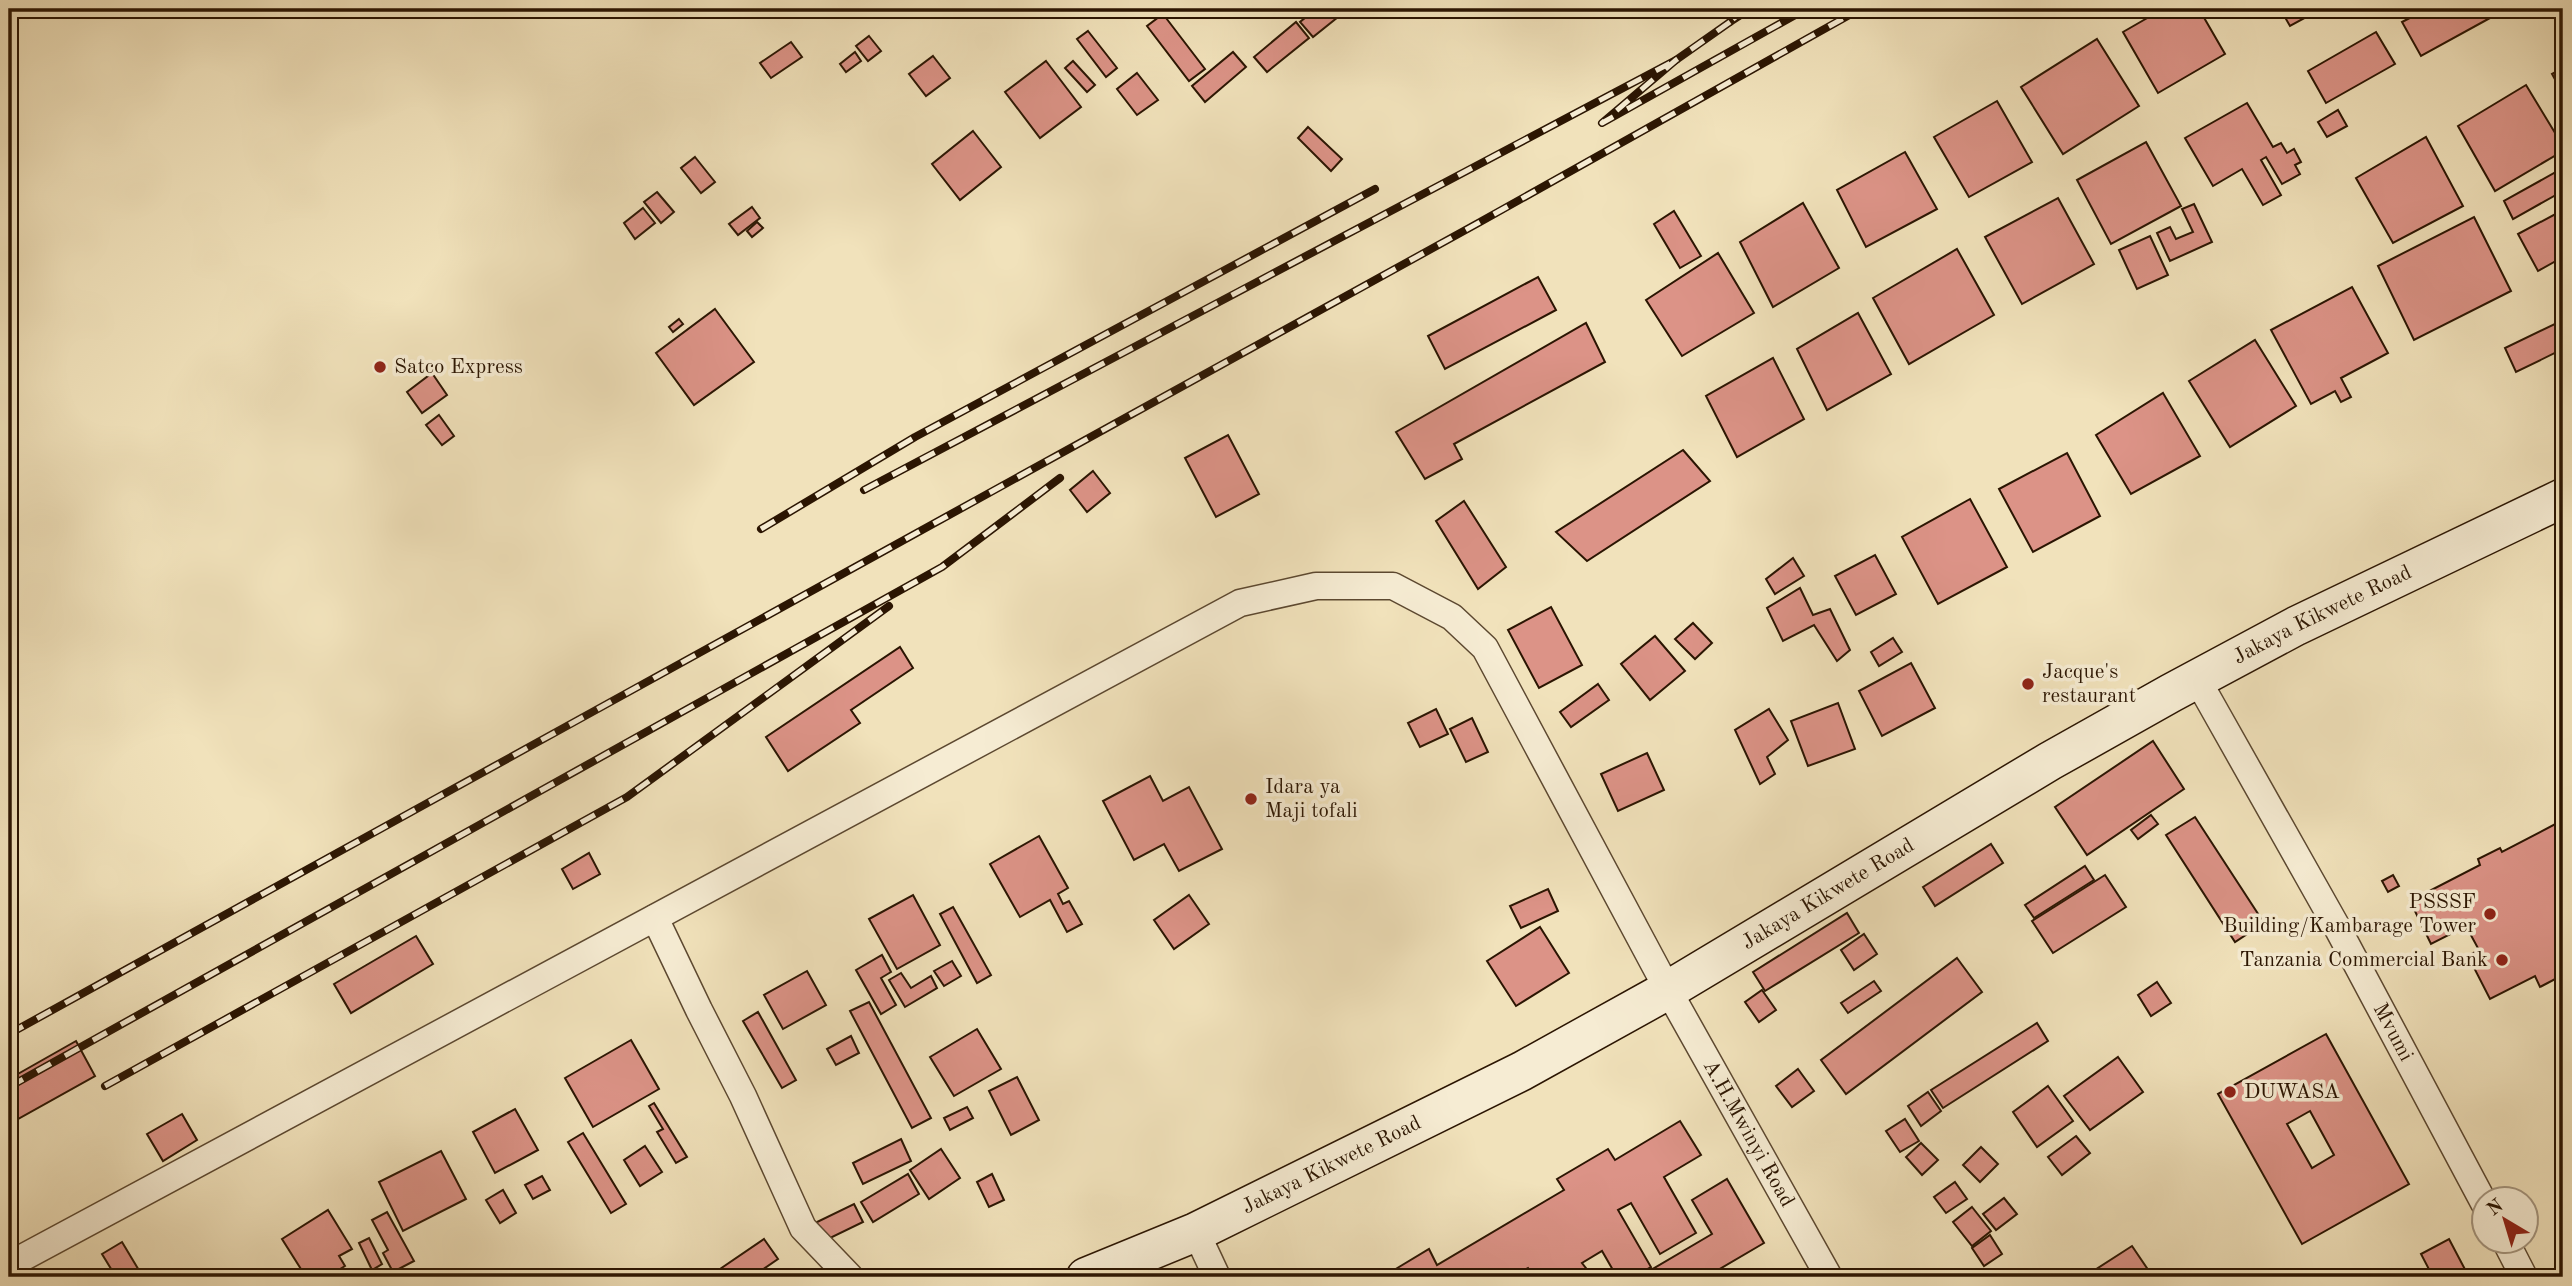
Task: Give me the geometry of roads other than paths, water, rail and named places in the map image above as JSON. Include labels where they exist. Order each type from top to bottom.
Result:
[{"type":"main road","name":"Jakaya Kikwete Road","points":[[1086,1277],[1196,1232],[1522,1071],[1668,989],[2050,761],[2197,679],[2296,625],[2563,498]]},
{"type":"street","name":"A.H.Mwinyi Road","points":[[9,1265],[1240,603],[1316,586],[1393,586],[1452,617],[1485,648],[1668,989],[1829,1277]]},
{"type":"street","name":"Mvumi","points":[[2197,679],[2338,929],[2474,1184]]},
{"type":"street","points":[[655,918],[743,1096],[803,1228],[850,1277]]},
{"type":"street","points":[[1196,1232],[1217,1277]]},
{"type":"street","points":[[2512,1254],[2524,1277]]},
{"type":"railway","points":[[1745,9],[1730,22],[1750,9]]},
{"type":"railway","points":[[1730,22],[1676,60],[1602,123],[1806,9]]},
{"type":"railway","points":[[9,1034],[1480,222],[1860,9]]},
{"type":"railway","points":[[864,490],[1676,60]]},
{"type":"railway","points":[[761,529],[915,437],[1375,189]]},
{"type":"railway","points":[[9,1087],[942,567],[1060,478]]},
{"type":"railway","points":[[105,1086],[627,797],[889,606]]},
{"type":"place","name":"Satco Express","points":[[380,367]]},
{"type":"place","name":"Jacque's restaurant","points":[[2028,684]]},
{"type":"place","name":"Idara ya Maji tofali","points":[[1251,799]]},
{"type":"place","name":"PSSSF Building/Kambarage Tower","points":[[2490,914]]},
{"type":"place","name":"Tanzania Commercial Bank","points":[[2502,960]]},
{"type":"place","name":"DUWASA","points":[[2230,1092]]}]
